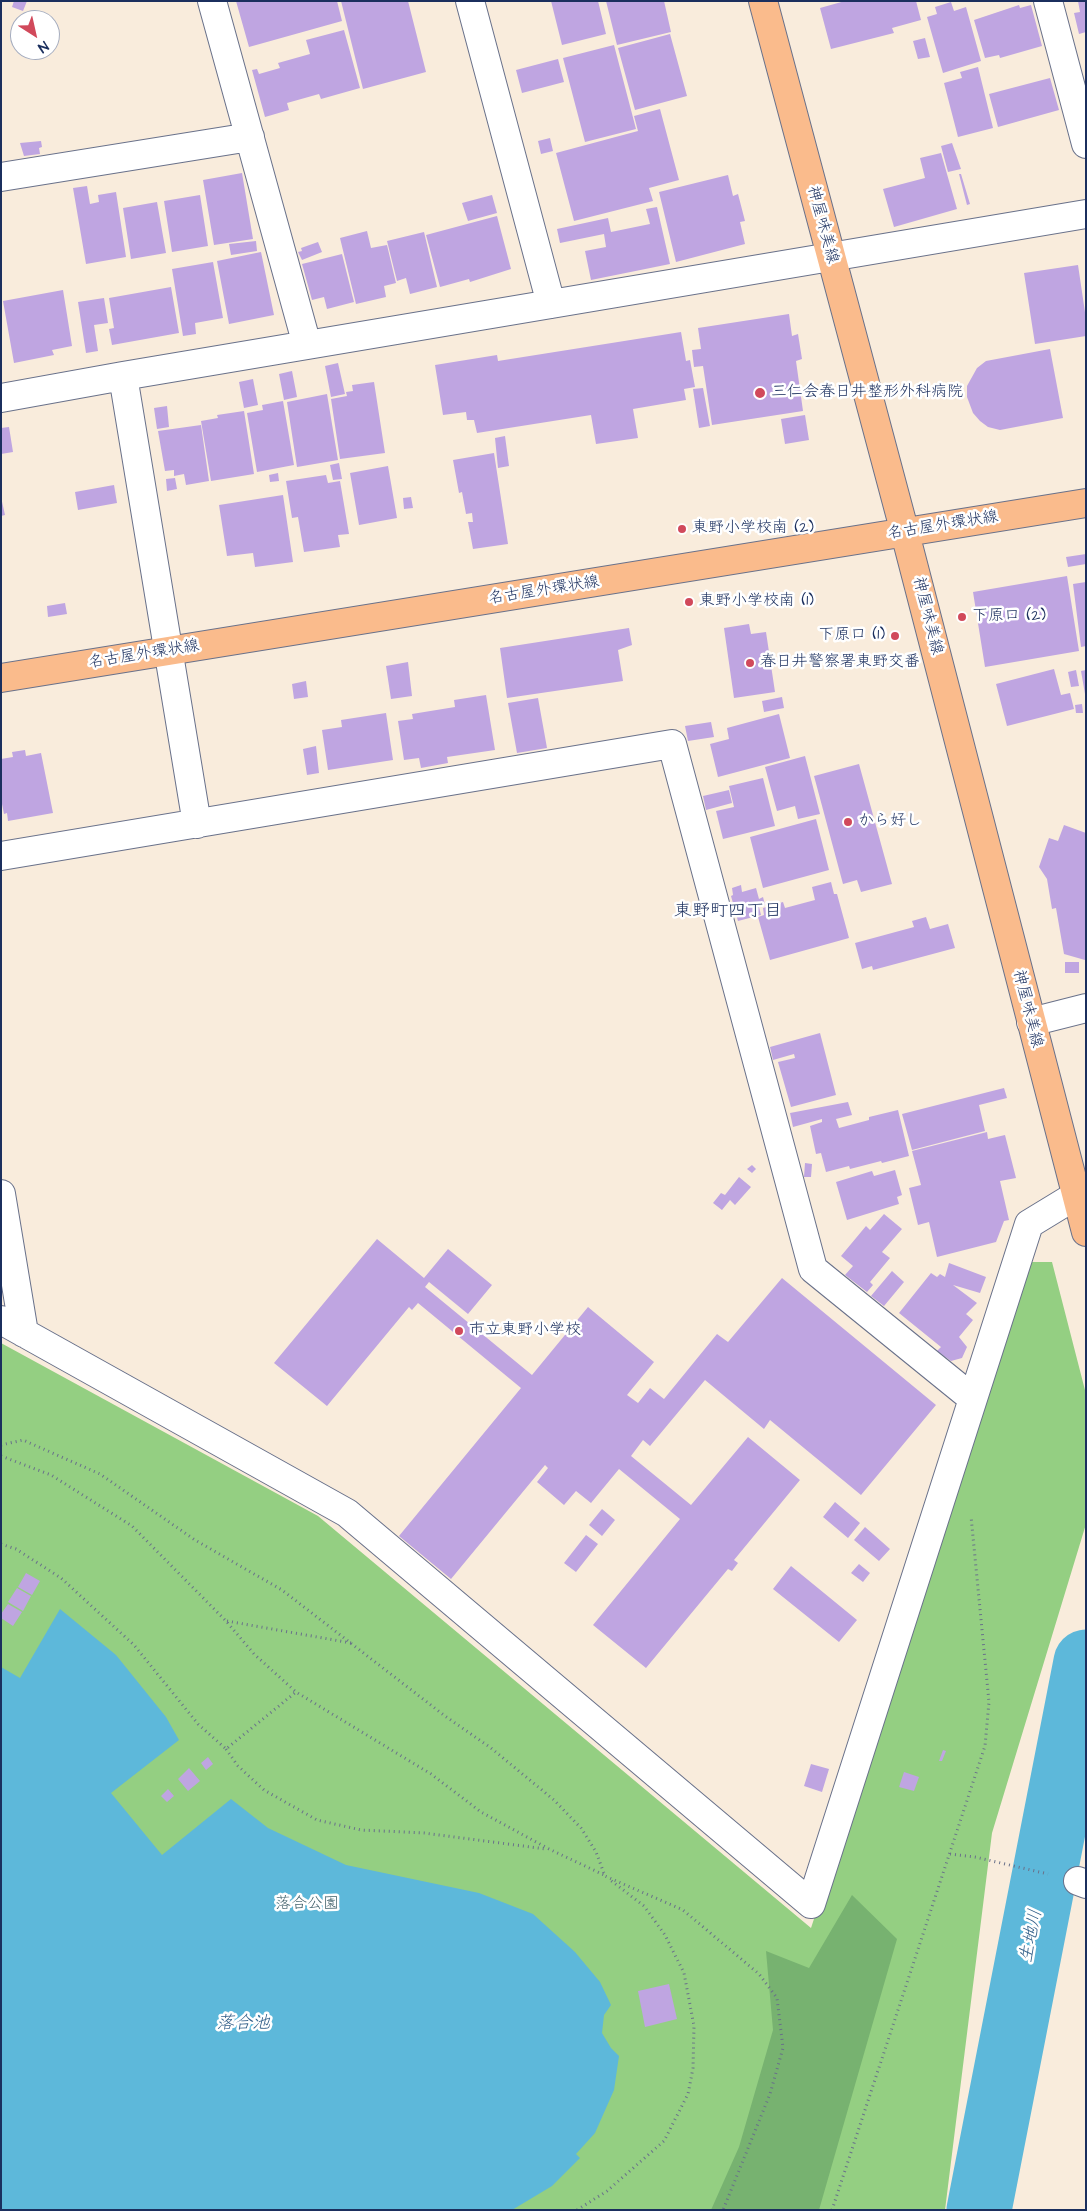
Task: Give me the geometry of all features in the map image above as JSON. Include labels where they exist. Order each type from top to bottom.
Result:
[{"type":"main road","name":"神屋味美線","points":[[763,1],[905,533],[1075,1196],[1086,1232]]},
{"type":"main road","name":"名古屋外環状線","points":[[1,678],[1086,503]]},
{"type":"street","points":[[212,1],[307,345]]},
{"type":"street","points":[[470,1],[551,304]]},
{"type":"street","points":[[1048,1],[1086,144]]},
{"type":"street","points":[[1,177],[250,137]]},
{"type":"street","points":[[1,398],[1086,214]]},
{"type":"street","points":[[124,376],[197,824]]},
{"type":"street","points":[[1,856],[672,744],[813,1269],[972,1398]]},
{"type":"street","points":[[1031,1022],[1086,1008]]},
{"type":"street","points":[[1031,1022],[1086,1020]]},
{"type":"street","points":[[1,1194],[12,1327],[347,1513],[811,1904],[1028,1224],[1075,1196]]},
{"type":"path","points":[[1,1445],[23,1440],[100,1474],[195,1540],[282,1590],[445,1716],[491,1748],[554,1800],[581,1828],[596,1852],[605,1876],[644,1906],[665,1935],[684,1974],[694,2026],[693,2068],[688,2094],[664,2141],[607,2192],[577,2210]]},
{"type":"path","points":[[1,1456],[51,1475],[132,1526],[226,1621],[254,1654],[296,1692],[431,1774],[481,1812],[549,1849],[683,1910],[759,1974],[777,1998],[783,2048],[770,2094],[723,2210]]},
{"type":"path","points":[[832,2210],[985,1746],[989,1702],[971,1509]]},
{"type":"path","points":[[1,1544],[16,1549],[61,1578],[134,1645],[198,1724],[226,1749],[238,1766],[264,1790],[317,1820],[361,1830],[424,1833],[549,1849]]},
{"type":"path","points":[[226,1621],[351,1644]]},
{"type":"path","points":[[226,1749],[296,1692]]},
{"type":"path","points":[[950,1854],[974,1857],[1082,1882]]},
{"type":"green space","name":"落合公園","points":[[1030,1262],[1052,1262],[1086,1394],[1086,1524],[992,1833],[945,2210],[1,2210],[1,1343],[318,1516],[811,1928]]},
{"type":"green space","points":[[852,1895],[897,1939],[819,2210],[711,2210],[739,2147],[773,2030],[766,1951],[809,1968]]},
{"type":"water","name":"落合池","points":[[60,1609],[116,1655],[166,1717],[179,1740],[111,1793],[162,1855],[231,1799],[268,1828],[346,1865],[479,1893],[533,1914],[575,1952],[600,1982],[611,2005],[604,2015],[602,2033],[611,2048],[619,2056],[614,2090],[595,2133],[576,2154],[580,2158],[552,2186],[512,2210],[1,2210],[1,1667],[20,1678]]},
{"type":"building","points":[[14,1],[27,1],[23,10],[12,7]]},
{"type":"building","points":[[236,1],[337,1],[342,21],[249,47]]},
{"type":"building","points":[[341,1],[408,1],[426,72],[363,89]]},
{"type":"building","points":[[551,1],[598,1],[606,34],[562,45]]},
{"type":"building","points":[[606,1],[664,1],[671,32],[617,45]]},
{"type":"building","points":[[845,1],[916,1],[921,20],[892,28],[894,33],[831,49],[820,8]]},
{"type":"building","points":[[1078,1],[1086,1],[1086,32],[1079,34],[1074,13],[1080,12]]},
{"type":"building","points":[[951,2],[954,11],[966,7],[981,61],[943,73],[927,17],[937,14],[935,7]]},
{"type":"building","points":[[1019,5],[1020,8],[1031,5],[1042,46],[1000,58],[999,55],[985,58],[974,20]]},
{"type":"building","points":[[344,30],[360,88],[321,99],[319,94],[287,103],[289,110],[265,117],[252,70],[257,69],[259,74],[280,68],[278,63],[310,54],[306,40]]},
{"type":"building","points":[[670,34],[687,96],[635,110],[618,48]]},
{"type":"building","points":[[925,38],[930,57],[918,59],[913,41]]},
{"type":"building","points":[[614,45],[636,129],[585,142],[563,58]]},
{"type":"building","points":[[558,59],[564,82],[522,93],[516,70]]},
{"type":"building","points":[[978,67],[993,128],[958,137],[944,83],[962,78],[960,72]]},
{"type":"building","points":[[1050,78],[1059,110],[998,127],[989,94]]},
{"type":"building","points":[[660,109],[679,180],[649,188],[653,201],[574,221],[556,153],[638,131],[634,116]]},
{"type":"building","points":[[550,138],[553,151],[541,154],[538,141]]},
{"type":"building","points":[[41,141],[40,154],[24,156],[20,143]]},
{"type":"building","points":[[952,143],[961,169],[948,172],[941,146]]},
{"type":"building","points":[[941,153],[957,209],[894,227],[883,189],[925,178],[920,158]]},
{"type":"building","points":[[242,173],[253,239],[214,245],[203,180]]},
{"type":"building","points":[[959,174],[961,174],[970,204],[967,205]]},
{"type":"building","points":[[728,175],[733,196],[738,194],[745,221],[740,222],[745,244],[676,262],[659,192]]},
{"type":"building","points":[[87,186],[90,204],[99,202],[98,195],[116,192],[126,257],[86,264],[73,188]]},
{"type":"building","points":[[200,195],[208,246],[172,252],[164,201]]},
{"type":"building","points":[[492,195],[497,213],[468,221],[462,203]]},
{"type":"building","points":[[157,202],[166,253],[131,259],[123,208]]},
{"type":"building","points":[[657,207],[670,264],[591,280],[585,251],[606,247],[604,234],[560,243],[557,229],[608,218],[611,232],[650,224],[646,209]]},
{"type":"building","points":[[497,216],[511,269],[470,282],[469,279],[440,287],[426,235]]},
{"type":"building","points":[[367,231],[371,248],[387,245],[396,283],[384,286],[386,297],[356,304],[340,238]]},
{"type":"building","points":[[424,232],[437,287],[410,294],[406,278],[397,281],[387,241]]},
{"type":"building","points":[[256,241],[257,251],[231,255],[229,244]]},
{"type":"building","points":[[318,242],[322,252],[302,260],[298,252],[302,251],[301,248]]},
{"type":"building","points":[[261,252],[274,315],[229,324],[217,261]]},
{"type":"building","points":[[342,254],[354,302],[327,309],[324,297],[312,300],[302,264]]},
{"type":"building","points":[[213,262],[223,318],[195,323],[196,334],[183,336],[172,269]]},
{"type":"building","points":[[1078,265],[1086,319],[1086,336],[1035,344],[1024,273]]},
{"type":"building","points":[[171,287],[179,333],[112,345],[109,329],[114,328],[109,298]]},
{"type":"building","points":[[63,290],[72,346],[52,350],[54,355],[14,363],[3,301]]},
{"type":"building","points":[[104,298],[108,323],[94,325],[98,351],[86,353],[78,302]]},
{"type":"building","points":[[789,314],[792,336],[798,334],[802,359],[796,361],[803,411],[712,425],[703,366],[694,367],[692,350],[701,349],[698,328]]},
{"type":"building","points":[[681,332],[686,361],[690,360],[695,387],[684,389],[686,400],[633,409],[638,438],[596,444],[591,415],[477,433],[474,420],[467,420],[466,412],[443,415],[435,365],[497,355],[498,361]]},
{"type":"building","points":[[1050,349],[1063,418],[1000,430],[988,427],[980,421],[973,413],[967,397],[967,386],[977,368],[986,361]]},
{"type":"building","points":[[338,363],[345,394],[331,397],[325,366]]},
{"type":"building","points":[[292,371],[297,397],[284,400],[279,374]]},
{"type":"building","points":[[253,379],[258,405],[244,408],[239,382]]},
{"type":"building","points":[[374,382],[385,453],[340,459],[331,399],[347,396],[346,392],[353,391],[352,385]]},
{"type":"building","points":[[703,388],[710,426],[699,428],[693,389]]},
{"type":"building","points":[[327,394],[338,460],[297,467],[287,402]]},
{"type":"building","points":[[283,401],[294,465],[257,472],[247,413],[263,410],[262,405]]},
{"type":"building","points":[[167,406],[169,427],[157,429],[154,408]]},
{"type":"building","points":[[244,411],[254,474],[211,481],[201,421],[218,418],[217,415]]},
{"type":"building","points":[[805,415],[809,440],[785,444],[781,419]]},
{"type":"building","points":[[201,425],[209,481],[186,485],[184,474],[174,476],[174,470],[165,471],[158,431]]},
{"type":"building","points":[[9,427],[13,452],[1,454],[1,428]]},
{"type":"building","points":[[505,436],[509,466],[498,468],[495,438]]},
{"type":"building","points":[[494,453],[508,544],[473,549],[468,522],[473,522],[472,513],[466,514],[462,492],[459,493],[453,460]]},
{"type":"building","points":[[339,463],[342,479],[333,480],[330,465]]},
{"type":"building","points":[[388,466],[397,518],[359,525],[350,473]]},
{"type":"building","points":[[278,473],[279,481],[270,482],[269,475]]},
{"type":"building","points":[[326,475],[328,483],[340,481],[349,534],[338,535],[340,547],[304,552],[298,517],[292,518],[286,481]]},
{"type":"building","points":[[175,478],[177,489],[167,491],[166,479]]},
{"type":"building","points":[[114,485],[117,503],[78,510],[75,492]]},
{"type":"building","points":[[283,495],[293,562],[255,567],[253,553],[227,556],[219,505]]},
{"type":"building","points":[[1,497],[5,515],[1,516]]},
{"type":"building","points":[[411,497],[413,508],[404,509],[403,498]]},
{"type":"building","points":[[1086,554],[1086,564],[1068,567],[1066,557]]},
{"type":"building","points":[[1067,576],[1079,651],[985,667],[973,592]]},
{"type":"building","points":[[1086,582],[1086,646],[1081,647],[1073,584]]},
{"type":"building","points":[[65,603],[67,614],[48,617],[47,606]]},
{"type":"building","points":[[749,624],[751,634],[766,632],[775,692],[734,698],[724,628]]},
{"type":"building","points":[[629,628],[632,645],[618,650],[623,681],[507,698],[500,648]]},
{"type":"building","points":[[408,662],[412,696],[391,699],[386,666]]},
{"type":"building","points":[[1054,669],[1061,695],[1070,693],[1074,709],[1007,726],[996,684]]},
{"type":"building","points":[[1076,670],[1079,686],[1071,687],[1068,672]]},
{"type":"building","points":[[1086,670],[1086,694],[1085,694],[1081,671]]},
{"type":"building","points":[[306,681],[308,697],[294,699],[292,684]]},
{"type":"building","points":[[486,695],[495,750],[447,757],[448,763],[421,768],[419,758],[404,760],[398,721],[413,719],[412,714],[455,707],[454,700]]},
{"type":"building","points":[[782,697],[784,708],[764,712],[762,701]]},
{"type":"building","points":[[538,698],[547,748],[517,753],[508,703]]},
{"type":"building","points":[[1082,704],[1083,713],[1076,713],[1075,705]]},
{"type":"building","points":[[386,713],[393,760],[328,770],[322,730],[342,727],[341,720]]},
{"type":"building","points":[[779,714],[790,758],[718,777],[710,744],[729,739],[727,728]]},
{"type":"building","points":[[711,722],[714,737],[688,741],[685,726]]},
{"type":"building","points":[[316,746],[319,773],[307,775],[303,749]]},
{"type":"building","points":[[25,750],[26,756],[41,753],[53,813],[8,821],[7,813],[4,814],[1,799],[1,759],[13,757],[12,752]]},
{"type":"building","points":[[805,756],[820,814],[798,819],[795,806],[777,811],[765,767]]},
{"type":"building","points":[[859,764],[892,884],[861,892],[857,880],[843,884],[814,776]]},
{"type":"building","points":[[763,778],[775,826],[723,839],[716,811],[734,807],[729,786]]},
{"type":"building","points":[[729,790],[732,803],[706,810],[703,796]]},
{"type":"building","points":[[816,819],[829,870],[763,888],[750,837]]},
{"type":"building","points":[[1064,825],[1086,833],[1085,960],[1064,954],[1056,908],[1052,909],[1047,879],[1039,867],[1049,838],[1058,841]]},
{"type":"building","points":[[831,882],[834,894],[837,894],[849,938],[770,960],[758,917],[764,915],[763,908],[783,902],[785,908],[815,900],[812,887]]},
{"type":"building","points":[[741,885],[742,892],[756,888],[759,899],[763,897],[765,905],[759,907],[761,915],[738,921],[731,896],[733,895],[732,888]]},
{"type":"building","points":[[926,917],[930,929],[948,924],[955,948],[873,970],[872,966],[862,969],[855,943],[914,927],[912,921]]},
{"type":"building","points":[[1065,962],[1079,962],[1079,973],[1065,973]]},
{"type":"building","points":[[820,1033],[836,1095],[791,1107],[778,1062],[795,1058],[794,1054],[773,1060],[770,1047]]},
{"type":"building","points":[[1004,1088],[1007,1098],[979,1105],[985,1131],[912,1150],[902,1114]]},
{"type":"building","points":[[848,1102],[852,1115],[836,1119],[839,1128],[869,1120],[869,1117],[898,1110],[909,1156],[882,1163],[881,1161],[850,1169],[849,1166],[826,1172],[821,1153],[816,1154],[810,1126],[822,1122],[822,1119],[793,1127],[790,1113]]},
{"type":"building","points":[[987,1132],[988,1139],[1005,1135],[1016,1178],[1000,1181],[1009,1220],[1004,1221],[996,1242],[937,1257],[929,1222],[918,1225],[909,1188],[921,1185],[912,1151]]},
{"type":"building","points":[[805,1163],[812,1164],[811,1177],[804,1177]]},
{"type":"building","points":[[752,1165],[756,1169],[752,1173],[747,1169]]},
{"type":"building","points":[[895,1170],[902,1195],[897,1197],[899,1204],[847,1220],[836,1182],[872,1171],[874,1176]]},
{"type":"building","points":[[739,1177],[751,1187],[735,1205],[730,1200],[722,1210],[713,1203],[721,1193],[725,1195]]},
{"type":"building","points":[[884,1214],[902,1229],[882,1252],[890,1258],[870,1282],[873,1285],[867,1292],[845,1275],[853,1266],[841,1256],[866,1226],[870,1230]]},
{"type":"building","points":[[377,1239],[424,1278],[448,1249],[492,1285],[468,1314],[429,1282],[425,1287],[532,1375],[588,1307],[654,1362],[627,1395],[638,1403],[650,1388],[664,1399],[717,1334],[728,1342],[782,1278],[936,1405],[861,1495],[770,1420],[764,1429],[705,1380],[650,1446],[643,1440],[631,1456],[691,1505],[748,1437],[800,1480],[734,1560],[738,1563],[732,1571],[728,1569],[646,1668],[593,1625],[680,1519],[619,1469],[591,1503],[576,1491],[564,1505],[537,1482],[548,1468],[545,1465],[451,1579],[399,1536],[521,1388],[418,1303],[412,1310],[409,1307],[327,1406],[274,1363]]},
{"type":"building","points":[[949,1263],[986,1277],[980,1293],[953,1285],[977,1303],[966,1314],[973,1320],[959,1337],[967,1347],[962,1358],[951,1361],[937,1351],[941,1347],[899,1313],[931,1273],[937,1277],[940,1274],[945,1277]]},
{"type":"building","points":[[892,1271],[904,1282],[884,1306],[871,1296]]},
{"type":"building","points":[[835,1502],[860,1523],[848,1538],[823,1517]]},
{"type":"building","points":[[602,1509],[615,1520],[602,1536],[589,1525]]},
{"type":"building","points":[[865,1527],[890,1549],[879,1561],[854,1540]]},
{"type":"building","points":[[586,1535],[598,1544],[576,1572],[564,1563]]},
{"type":"building","points":[[859,1564],[870,1573],[863,1582],[851,1573]]},
{"type":"building","points":[[791,1566],[857,1620],[839,1642],[773,1589]]},
{"type":"building","points":[[26,1573],[40,1581],[32,1595],[18,1587]]},
{"type":"building","points":[[17,1588],[31,1596],[23,1611],[8,1602]]},
{"type":"building","points":[[8,1604],[22,1612],[13,1626],[1,1618],[1,1614]]},
{"type":"building","points":[[943,1750],[946,1751],[942,1761],[939,1761]]},
{"type":"building","points":[[208,1757],[213,1764],[206,1770],[201,1763]]},
{"type":"building","points":[[811,1764],[829,1769],[822,1792],[804,1786]]},
{"type":"building","points":[[189,1768],[200,1781],[188,1791],[178,1779]]},
{"type":"building","points":[[904,1772],[919,1777],[914,1791],[899,1787]]},
{"type":"building","points":[[168,1789],[174,1796],[167,1802],[161,1796]]},
{"type":"building","points":[[669,1984],[677,2019],[645,2027],[638,1991]]},
{"type":"waterway","name":"生地川","points":[[979,2210],[1086,1662]]},
{"type":"place","name":"三仁会春日井整形外科病院","points":[[760,393]]},
{"type":"place","name":"東野小学校南 (2)","points":[[682,529]]},
{"type":"place","name":"東野小学校南 (1)","points":[[689,602]]},
{"type":"place","name":"下原口 (2)","points":[[962,617]]},
{"type":"place","name":"下原口 (1)","points":[[895,636]]},
{"type":"place","name":"春日井警察署東野交番","points":[[750,663]]},
{"type":"place","name":"から好し","points":[[848,822]]},
{"type":"place","name":"市立東野小学校","points":[[459,1331]]},
{"type":"district","name":"東野町四丁目","points":[[728,912]]}]
